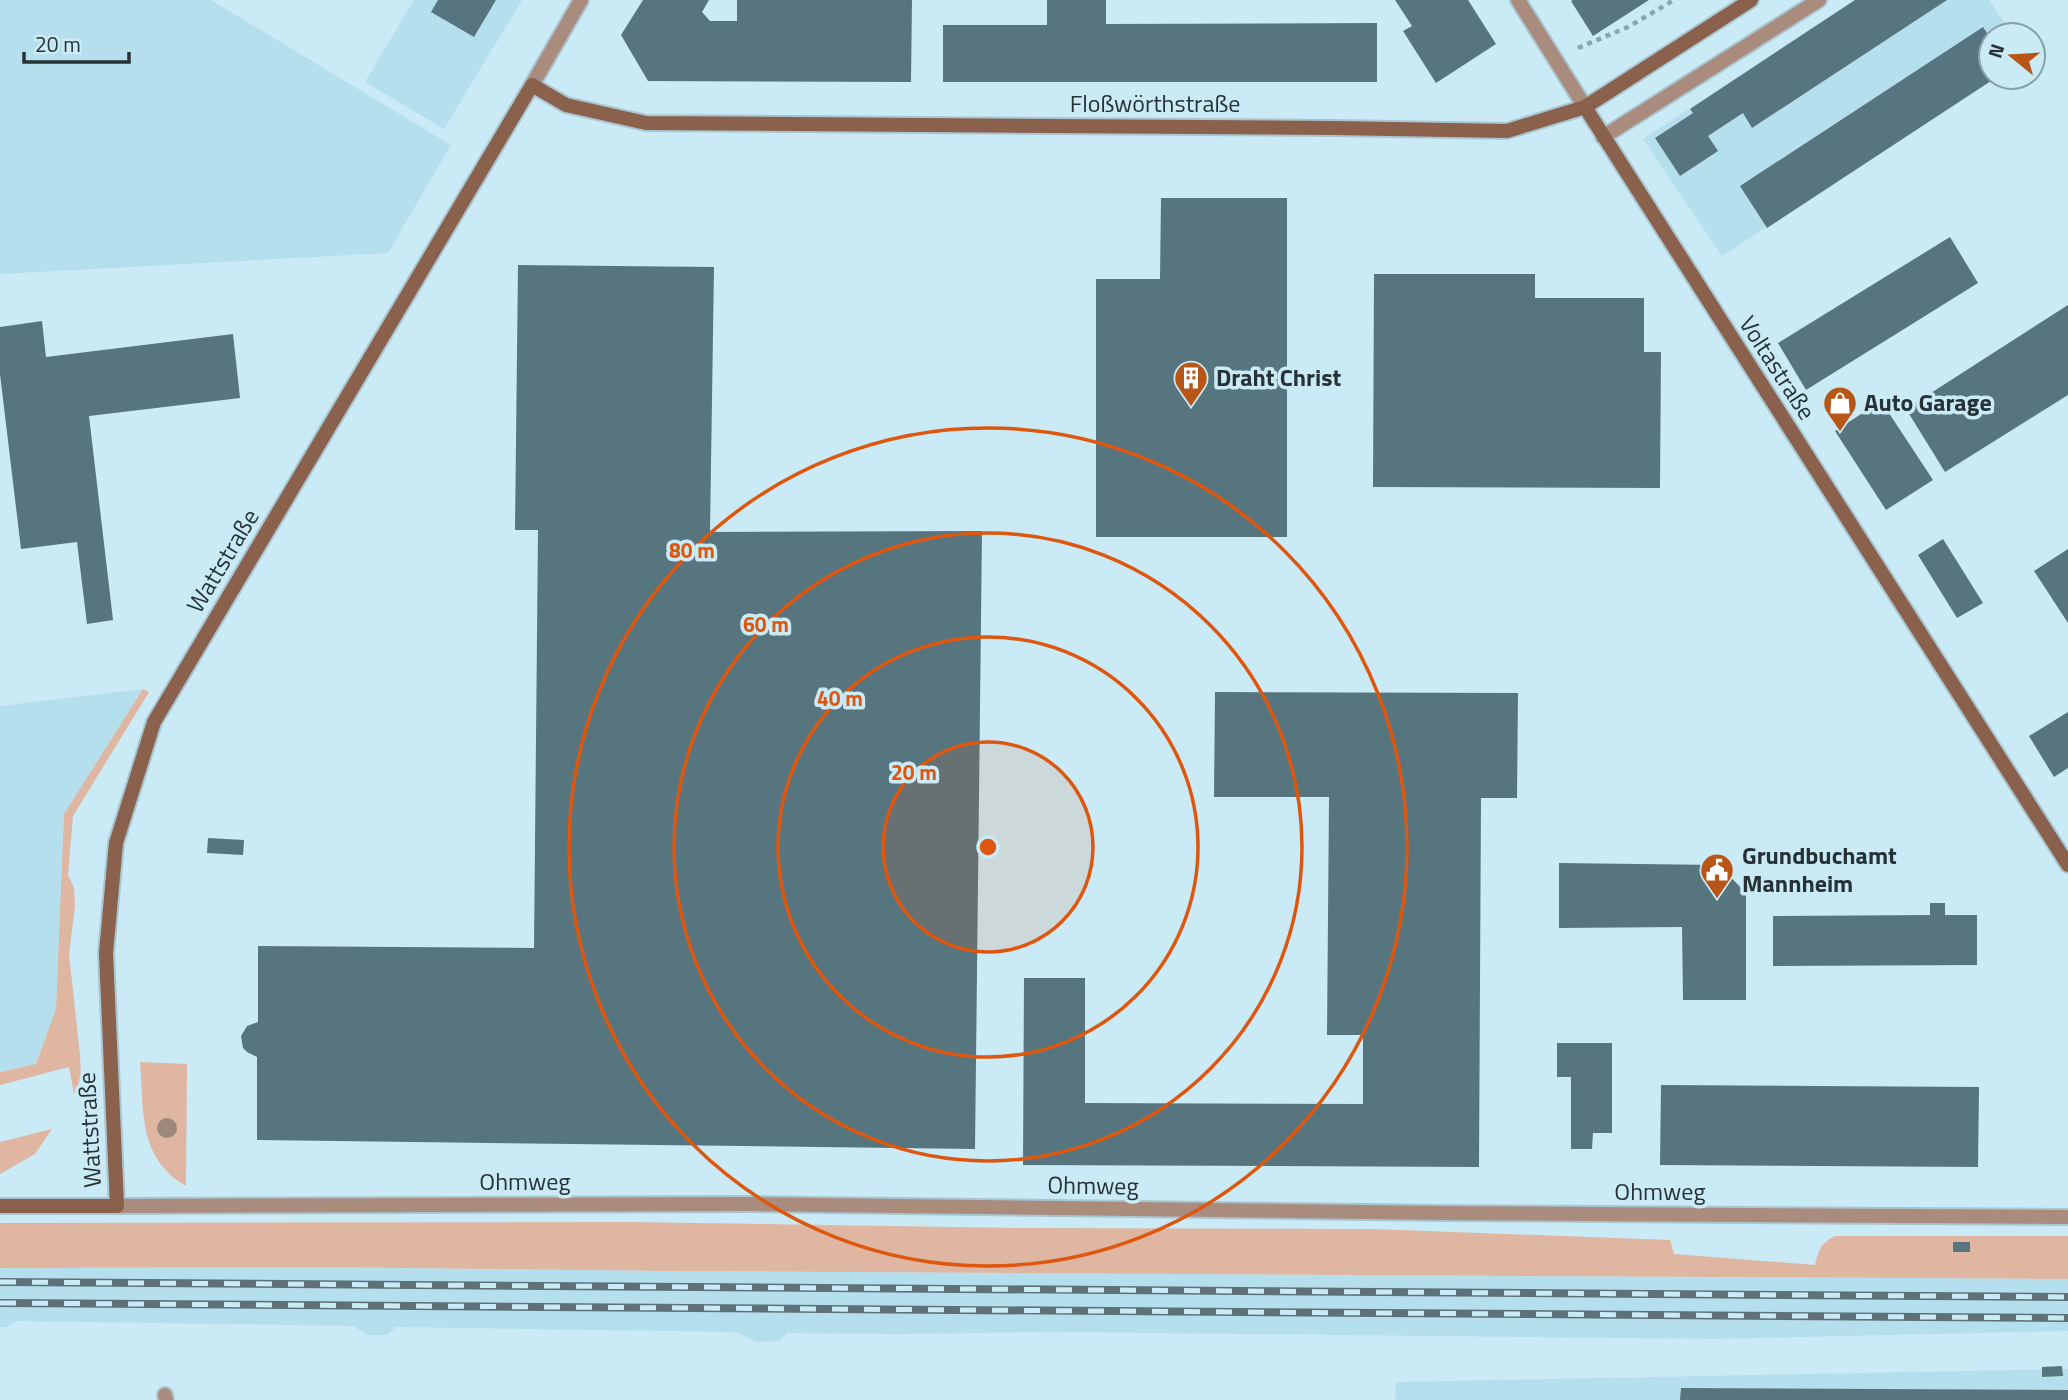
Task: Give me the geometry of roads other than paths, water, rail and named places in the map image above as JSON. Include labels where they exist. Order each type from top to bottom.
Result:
[{"type":"street","name":"Wattstraße","points":[[117,1206],[106,953],[116,843],[154,722],[581,0]]},
{"type":"street","name":"Voltastraße","points":[[1518,0],[2068,865]]},
{"type":"street","name":"Floßwörthstraße","points":[[532,85],[566,105],[646,122],[1507,131],[1585,107],[1751,0]]},
{"type":"street","points":[[1603,137],[1819,0]]},
{"type":"street","name":"Ohmweg","points":[[117,1206],[751,1204],[2068,1217]]},
{"type":"street","points":[[0,1206],[117,1206]]},
{"type":"railway","points":[[0,1282],[2068,1297]]},
{"type":"railway","points":[[0,1303],[2068,1318]]},
{"type":"place","name":"Draht Christ","points":[[1191,408]]},
{"type":"place","name":"Auto Garage","points":[[1840,433]]},
{"type":"place","name":"Grundbuchamt Mannheim","points":[[1717,900]]}]
